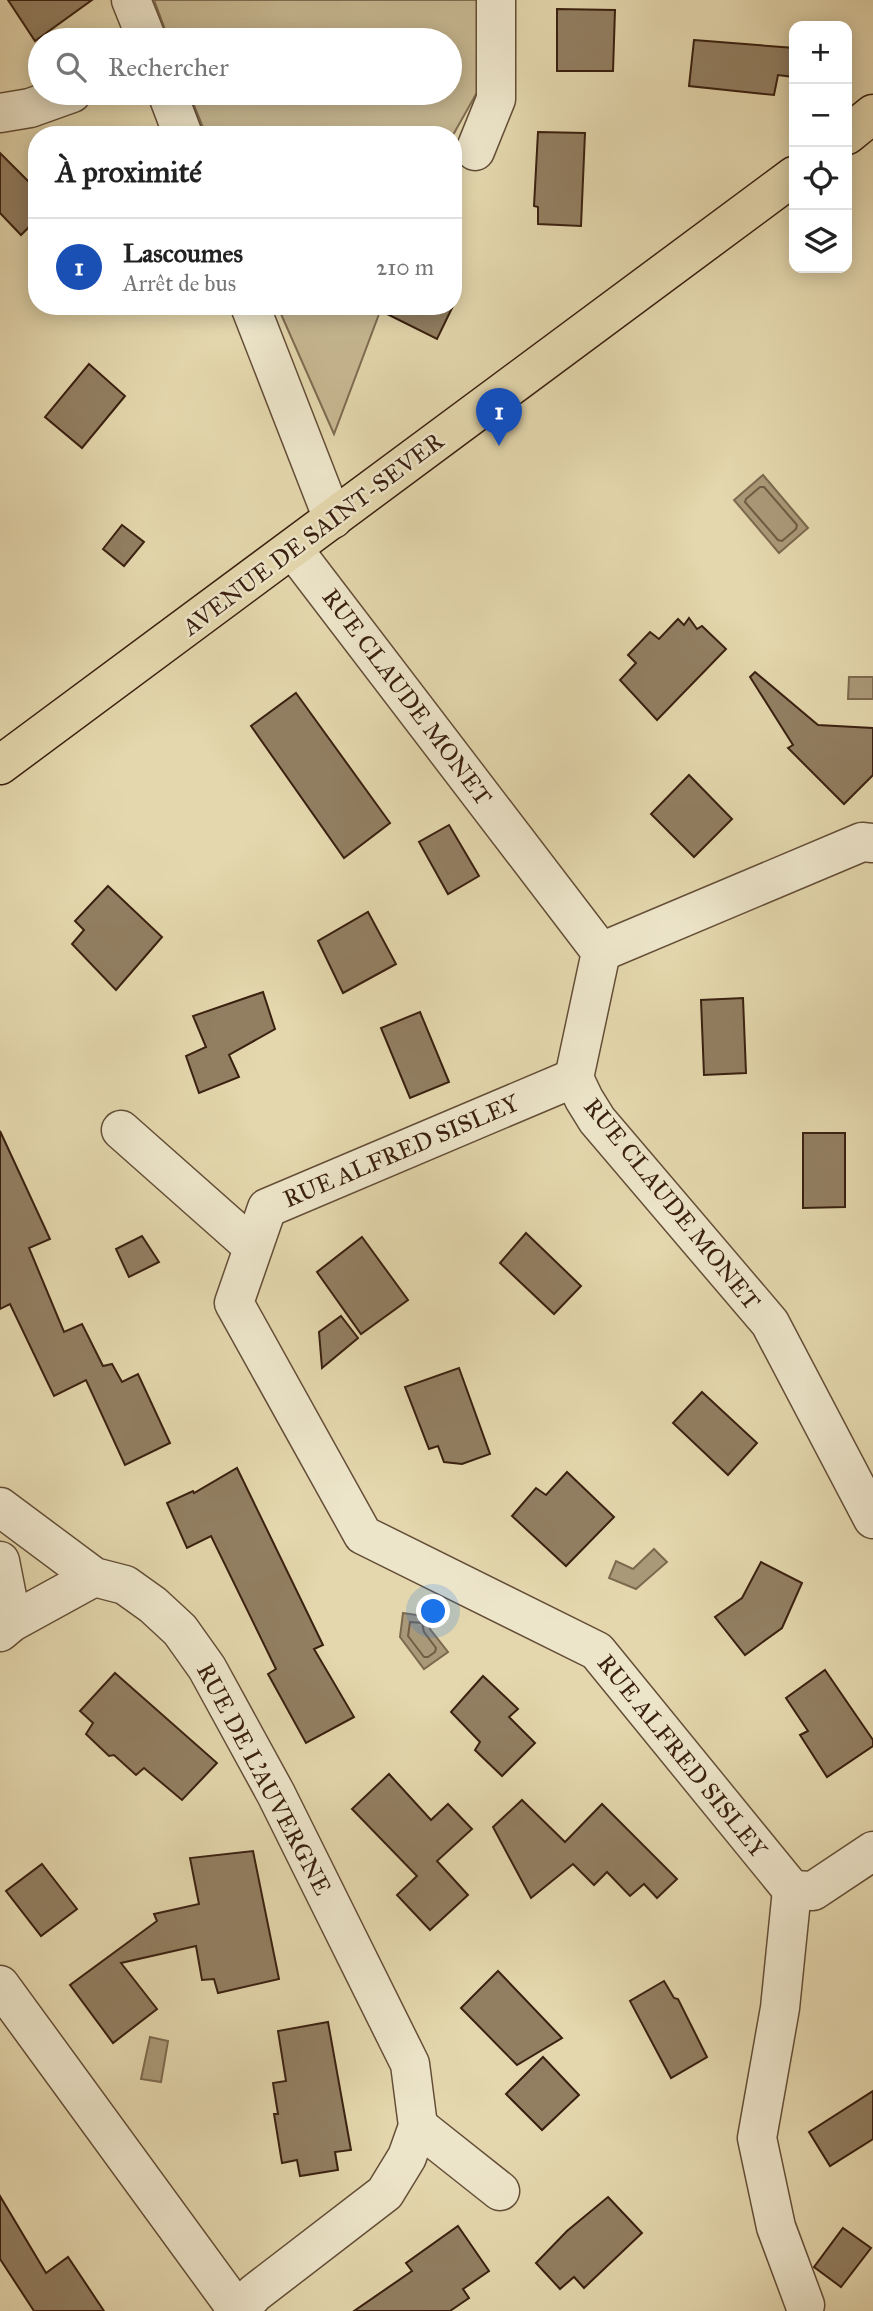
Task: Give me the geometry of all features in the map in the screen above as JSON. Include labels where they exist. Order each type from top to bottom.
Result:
[{"type":"main road","points":[[852,131],[873,114]]},
{"type":"main road","points":[[852,138],[873,125]]},
{"type":"main road","name":"AVENUE DE SAINT-SEVER","points":[[0,765],[789,180]]},
{"type":"street","points":[[131,0],[142,28]]},
{"type":"street","points":[[475,151],[496,99],[496,0]]},
{"type":"street","points":[[0,113],[38,105]]},
{"type":"street","points":[[172,105],[180,126]]},
{"type":"street","points":[[254,315],[333,519]]},
{"type":"street","name":"RUE CLAUDE MONET","points":[[293,549],[601,952],[574,1078],[584,1099],[597,1121],[771,1323],[873,1519]]},
{"type":"street","points":[[601,952],[862,842],[873,843]]},
{"type":"street","name":"RUE ALFRED SISLEY","points":[[574,1078],[267,1208],[234,1303],[363,1535],[597,1651],[792,1890]]},
{"type":"street","points":[[121,1130],[253,1247]]},
{"type":"street","points":[[0,1507],[94,1577],[6,1627],[0,1561]]},
{"type":"street","name":"RUE DE L'AUVERGNE","points":[[94,1577],[125,1585],[153,1605],[180,1630],[207,1668],[276,1794],[410,2064],[418,2126],[407,2157],[384,2193],[256,2293],[238,2311]]},
{"type":"street","points":[[805,2305],[776,2227],[757,2138],[780,2008],[792,1890],[813,1891],[873,1851]]},
{"type":"street","points":[[0,1985],[238,2311]]},
{"type":"street","points":[[418,2126],[500,2191]]},
{"type":"shaded area","points":[[154,0],[484,0],[484,80],[458,126],[202,126],[194,105],[462,105],[462,28],[164,28]]},
{"type":"shaded area","points":[[281,315],[379,315],[334,434]]},
{"type":"water","points":[[763,475],[808,528],[779,553],[734,500]]},
{"type":"water","points":[[849,677],[873,677],[873,699],[848,699]]},
{"type":"water","points":[[654,1549],[667,1562],[636,1589],[609,1578],[616,1561],[633,1569]]},
{"type":"water","points":[[403,1613],[431,1617],[430,1629],[448,1652],[424,1669],[400,1637]]},
{"type":"water","points":[[150,2037],[168,2041],[161,2082],[141,2079]]},
{"type":"building","points":[[8,0],[92,0],[53,28],[28,28],[28,30]]},
{"type":"building","points":[[557,9],[615,10],[613,71],[557,71]]},
{"type":"building","points":[[694,40],[789,48],[789,76],[778,75],[774,95],[689,86]]},
{"type":"building","points":[[538,132],[585,133],[581,226],[538,224],[538,207],[534,206]]},
{"type":"building","points":[[0,153],[28,181],[28,228],[21,235],[0,213]]},
{"type":"building","points":[[389,315],[449,315],[437,339]]},
{"type":"building","points":[[89,364],[125,396],[82,448],[45,417]]},
{"type":"building","points":[[122,525],[144,542],[124,566],[103,549]]},
{"type":"building","points":[[689,618],[697,629],[702,626],[726,649],[657,720],[620,680],[636,663],[628,655],[650,632],[659,639],[678,619],[684,625]]},
{"type":"building","points":[[755,672],[818,725],[873,728],[873,775],[844,804],[788,748],[793,745],[750,677]]},
{"type":"building","points":[[296,693],[390,823],[344,858],[251,726]]},
{"type":"building","points":[[689,775],[732,819],[694,857],[651,814]]},
{"type":"building","points":[[449,825],[479,876],[448,894],[419,842]]},
{"type":"building","points":[[108,886],[162,937],[116,990],[72,944],[84,930],[75,921]]},
{"type":"building","points":[[368,912],[396,964],[343,993],[318,941]]},
{"type":"building","points":[[263,992],[275,1029],[229,1055],[239,1077],[199,1093],[186,1056],[206,1047],[193,1016]]},
{"type":"building","points":[[743,998],[746,1073],[704,1075],[701,1000]]},
{"type":"building","points":[[420,1012],[449,1082],[410,1098],[381,1028]]},
{"type":"building","points":[[0,1131],[50,1239],[29,1248],[64,1332],[82,1324],[103,1366],[112,1364],[122,1382],[138,1374],[170,1443],[125,1465],[86,1380],[54,1396],[10,1304],[0,1309]]},
{"type":"building","points":[[803,1133],[845,1133],[845,1207],[803,1208]]},
{"type":"building","points":[[526,1233],[581,1286],[554,1314],[500,1263]]},
{"type":"building","points":[[142,1236],[159,1262],[129,1277],[116,1249]]},
{"type":"building","points":[[362,1237],[408,1300],[361,1334],[317,1272]]},
{"type":"building","points":[[341,1316],[358,1338],[322,1368],[319,1332]]},
{"type":"building","points":[[459,1368],[490,1454],[462,1464],[444,1462],[438,1446],[429,1449],[405,1387]]},
{"type":"building","points":[[702,1392],[757,1443],[728,1475],[673,1423]]},
{"type":"building","points":[[237,1468],[323,1645],[314,1649],[354,1717],[306,1743],[268,1674],[276,1669],[211,1536],[187,1548],[167,1503],[193,1491],[194,1493]]},
{"type":"building","points":[[567,1472],[614,1517],[566,1566],[512,1516],[536,1488],[546,1495]]},
{"type":"building","points":[[761,1562],[802,1583],[782,1628],[745,1655],[715,1617],[742,1598]]},
{"type":"building","points":[[825,1670],[873,1740],[873,1746],[827,1777],[800,1735],[808,1731],[786,1698]]},
{"type":"building","points":[[115,1673],[217,1763],[182,1800],[144,1768],[136,1775],[114,1755],[109,1756],[86,1734],[93,1723],[80,1711]]},
{"type":"building","points":[[483,1676],[518,1709],[509,1717],[535,1743],[502,1776],[475,1750],[480,1742],[451,1712]]},
{"type":"building","points":[[389,1774],[431,1820],[448,1804],[472,1829],[437,1861],[468,1895],[430,1930],[397,1895],[417,1876],[352,1809]]},
{"type":"building","points":[[522,1800],[565,1842],[602,1804],[677,1879],[657,1898],[644,1884],[630,1896],[607,1872],[594,1885],[573,1864],[531,1898],[493,1827]]},
{"type":"building","points":[[253,1851],[279,1979],[218,1993],[214,1979],[202,1980],[196,1946],[121,1963],[157,2009],[113,2043],[70,1985],[157,1921],[154,1914],[199,1904],[190,1858]]},
{"type":"building","points":[[42,1864],[77,1909],[41,1936],[6,1891]]},
{"type":"building","points":[[498,1971],[562,2038],[517,2065],[461,2008]]},
{"type":"building","points":[[664,1981],[674,1998],[678,1999],[707,2057],[671,2078],[630,2001]]},
{"type":"building","points":[[328,2022],[351,2150],[335,2152],[338,2170],[300,2176],[297,2160],[282,2163],[274,2114],[278,2114],[273,2083],[286,2081],[278,2031]]},
{"type":"building","points":[[543,2057],[579,2095],[542,2130],[506,2094]]},
{"type":"building","points":[[873,2091],[873,2139],[830,2166],[809,2132]]},
{"type":"building","points":[[0,2196],[46,2273],[68,2257],[104,2311],[34,2311],[0,2259]]},
{"type":"building","points":[[608,2197],[642,2233],[584,2288],[574,2277],[560,2289],[536,2263],[567,2231]]},
{"type":"building","points":[[458,2226],[489,2271],[463,2289],[469,2298],[450,2311],[354,2311],[412,2271],[406,2263]]},
{"type":"building","points":[[843,2228],[871,2248],[841,2287],[814,2267]]},
{"type":"place","name":"Lascoumes","points":[[499,446]]}]
